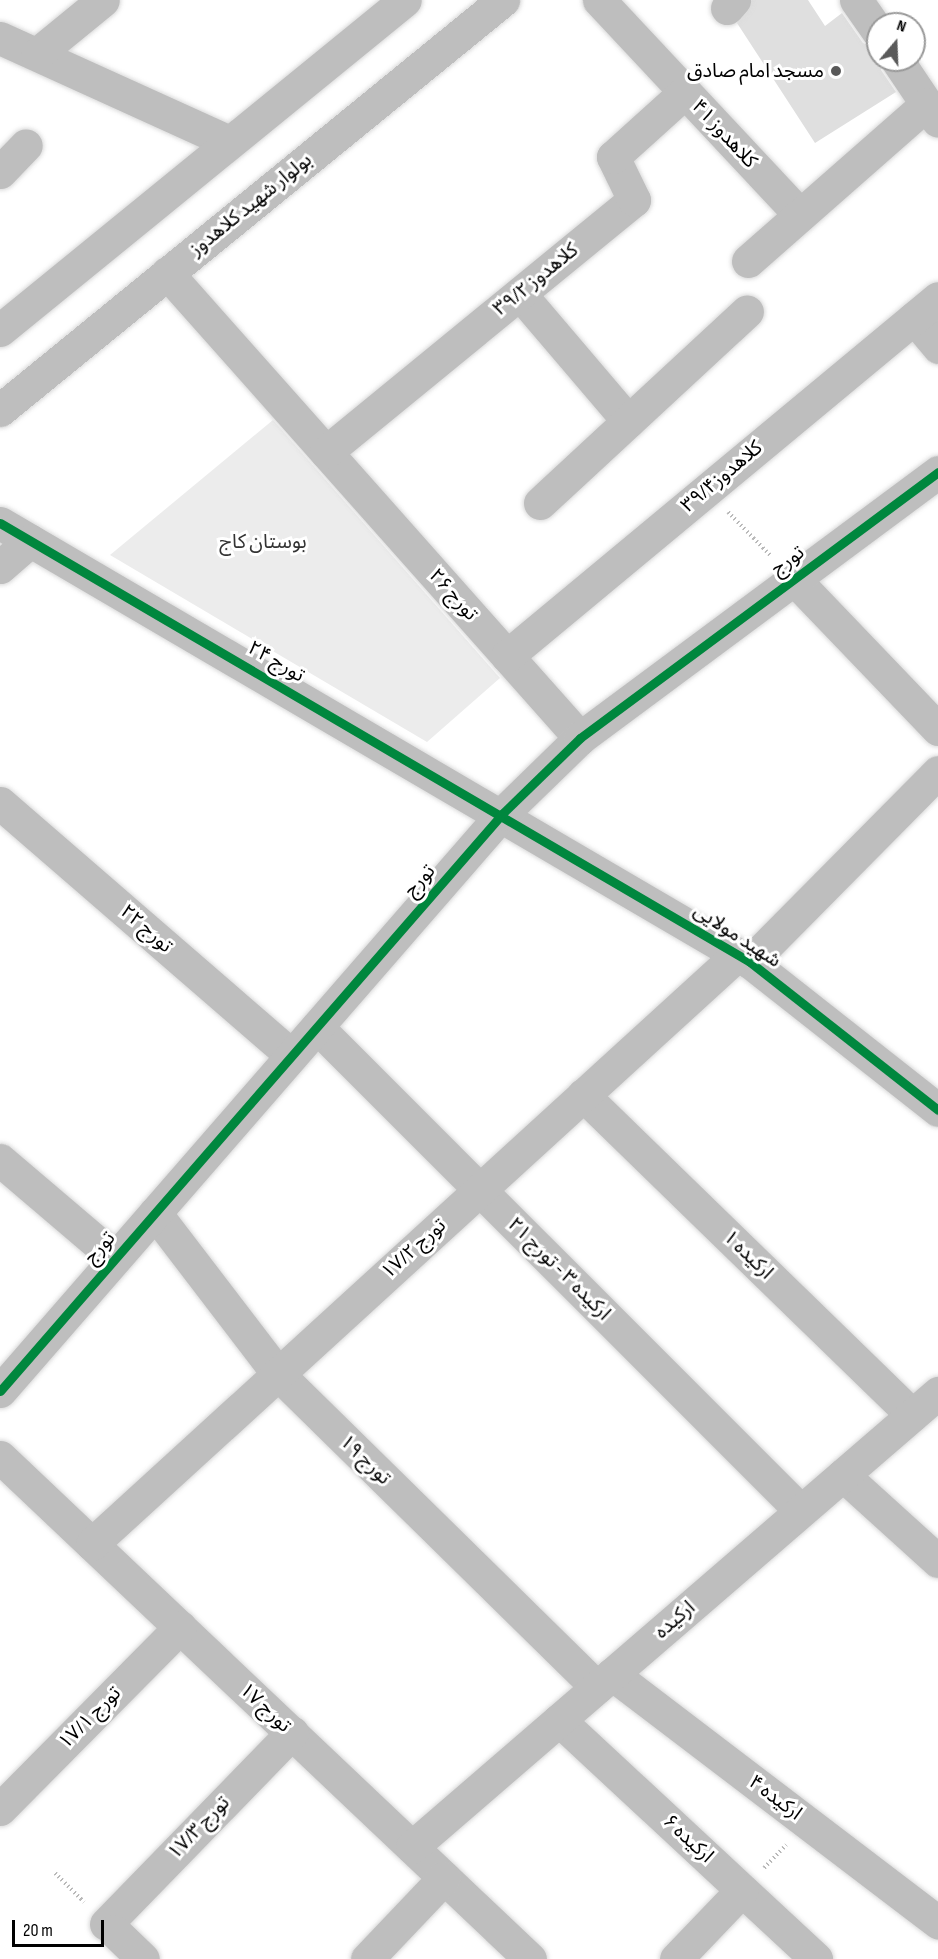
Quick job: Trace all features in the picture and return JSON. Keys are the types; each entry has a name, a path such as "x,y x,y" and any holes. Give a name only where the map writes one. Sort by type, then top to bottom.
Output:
{"street":[{"path":"37,54 103,0"},
{"path":"0,330 405,0"},
{"name":"بولوار شهید کلاهدوز","path":"0,410 503,0"},
{"name":"کلاهدوز ۴۱","path":"599,0 800,215"},
{"path":"856,0 866,15"},
{"path":"0,39 229,142"},
{"path":"748,261 800,215 932,112 905,72"},
{"name":"کلاهدوز ۳۹/۲","path":"326,452 634,200 613,157 685,92"},
{"path":"0,172 26,145"},
{"name":"تورج ۲۶","path":"167,273 580,738"},
{"path":"520,294 628,421"},
{"path":"926,308 938,347"},
{"name":"کلاهدوز۳۹/۴","path":"507,656 926,308"},
{"path":"540,503 747,310"},
{"name":"تورج","path":"0,1390 503,813 580,738 938,472"},
{"name":"تورج ۲۴","path":"0,523 503,813"},
{"path":"0,567 30,541"},
{"path":"794,579 938,729"},
{"name":"تورج ۱۷/۲","path":"92,1544 583,1095 743,959 938,772"},
{"name":"تورج ۲۲","path":"0,803 291,1055"},
{"name":"شهید مولایی","path":"503,813 743,959 938,1110"},
{"name":"ارکیده ۳ - تورج ۲۱","path":"317,1027 801,1511"},
{"name":"ارکیده ۱","path":"583,1095 912,1415"},
{"path":"0,1160 115,1258"},
{"name":"تورج ۱۹","path":"155,1213 278,1374 604,1681"},
{"name":"ارکیده","path":"412,1847 938,1393"},
{"name":"تورج ۱۷","path":"0,1457 530,1959"},
{"path":"843,1475 938,1561"},
{"name":"تورج ۱۷/۱","path":"0,1809 180,1627"},
{"name":"ارکیده ۴","path":"604,1681 808,1823 938,1922"},
{"name":"ارکیده ۶","path":"559,1720 816,1959"},
{"name":"تورج ۱۷/۳","path":"143,1959 110,1928 292,1733"},
{"path":"367,1959 444,1878"},
{"path":"676,1959 742,1890"}],"path":[{"path":"707,490 794,579"},
{"path":"742,1890 808,1823"}],"green space":[{"name":"بوستان کاج","path":"273,420 500,678 427,742 110,555"}],"building":[{"name":"مسجد امام صادق","path":"752,0 808,0 825,26 842,13 866,44 866,72 882,72 896,92 815,143 737,23"}],"cycle path":[{"path":"0,1391 503,813 580,738 938,472"},
{"path":"0,523 750,962 938,1110"}],"place":[{"name":"مسجد امام صادق","path":"836,71"}]}
